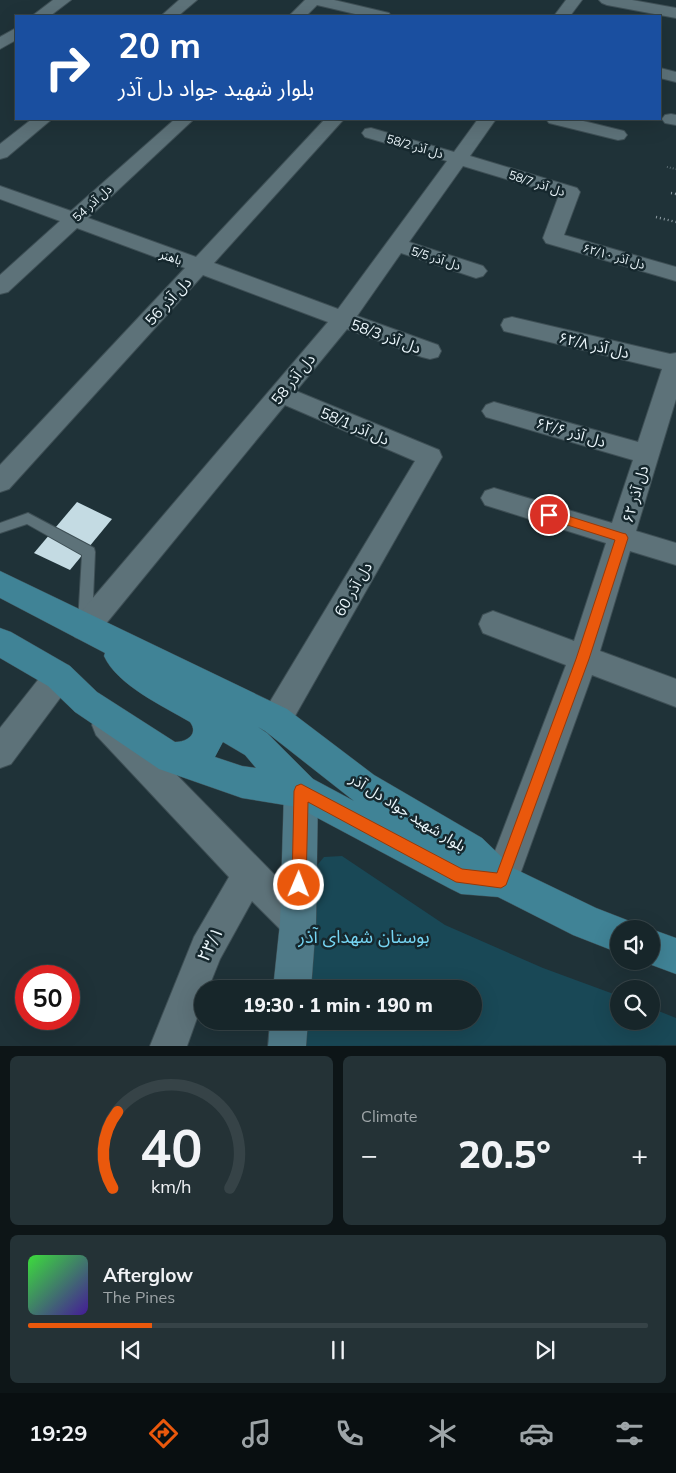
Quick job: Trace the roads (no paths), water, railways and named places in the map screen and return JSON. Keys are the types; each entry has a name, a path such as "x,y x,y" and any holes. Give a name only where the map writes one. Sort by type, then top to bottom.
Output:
{"main road":[{"name":"بلوار شهید جواد دل آذر","path":"0,584 85,628 276,720 362,786 470,850 501,880"},
{"path":"85,628 145,678 256,744 301,791 298,923 293,980"},
{"name":"بلوار شهید جواد دل آذر","path":"0,642 60,676 86,702 171,758 242,782 301,791 461,876 501,880"},
{"path":"171,758 186,758 194,754 200,750 209,737 209,722 200,710"},
{"path":"501,880 586,922 610,931"},
{"path":"660,950 676,956"},
{"path":"287,1046 288,1030"}],"street":[{"path":"41,15 63,0"},
{"path":"170,15 189,0"},
{"path":"298,15 314,0 388,14"},
{"path":"563,15 573,0"},
{"path":"606,0 676,13"},
{"path":"0,44 15,34"},
{"path":"661,73 676,77"},
{"path":"0,153 42,120"},
{"name":"دل آذر 54","path":"0,288 184,120"},
{"name":"دل آذر 56","path":"0,482 334,120"},
{"name":"دل آذر 58","path":"85,628 342,320 487,120"},
{"path":"559,120 618,135"},
{"name":"دل آذر 58/2","path":"371,133 460,159"},
{"name":"دل آذر 58/7","path":"460,159 570,192 553,238"},
{"name":"باهنر","path":"0,192 342,320"},
{"name":"دل آذر ۶۲/۱۰","path":"553,238 676,274"},
{"name":"دل آذر 5/5","path":"397,245 476,271"},
{"name":"دل آذر 58/3","path":"342,320 430,352"},
{"name":"دل آذر ۶۲/۸","path":"512,325 676,363"},
{"name":"دل آذر ۶۲","path":"501,880 583,659 647,454 666,426 676,363"},
{"name":"دل آذر 58/1","path":"281,394 430,457"},
{"name":"دل آذر ۶۲/۶","path":"494,411 647,454"},
{"name":"دل آذر 60","path":"276,720 430,457"},
{"path":"494,498 676,554"},
{"path":"493,624 676,693"},
{"path":"0,753 60,676"},
{"path":"86,702 298,923"},
{"name":"۲۳/۱","path":"168,1046 206,949 249,874"}],"lane":[{"path":"0,528 28,518 89,552 85,628"}],"park label":[{"name":"بوستان شهدای آذر","path":"364,936"}]}
